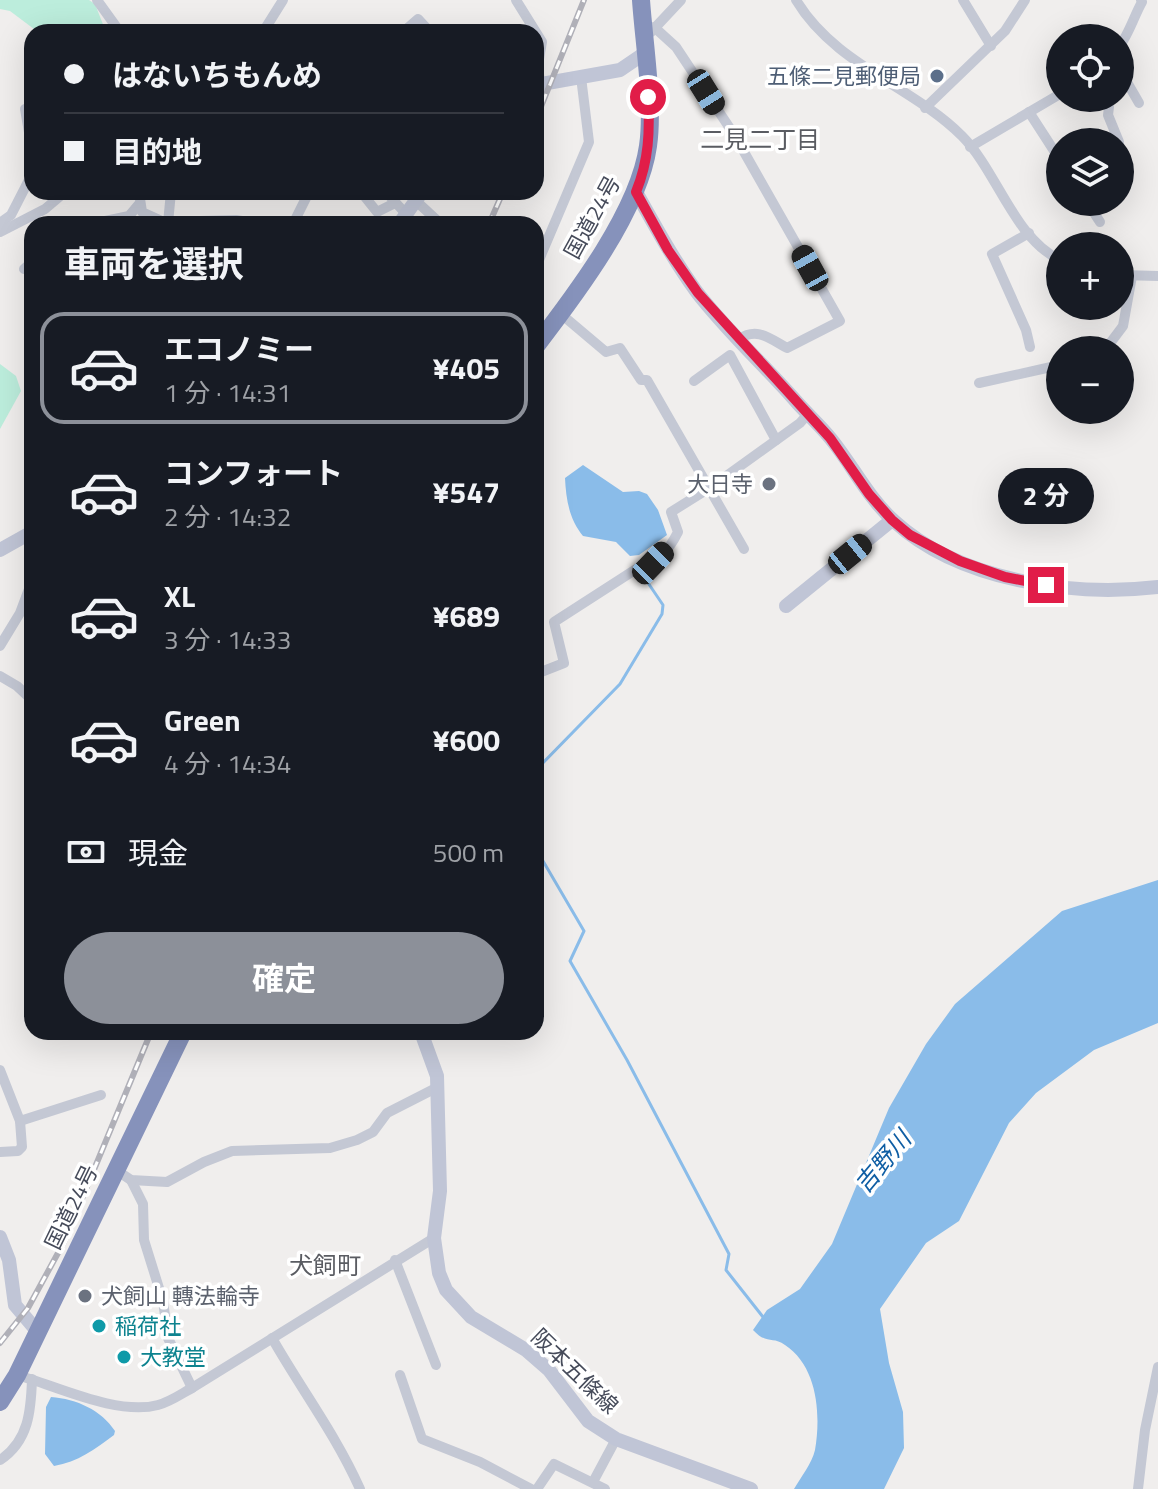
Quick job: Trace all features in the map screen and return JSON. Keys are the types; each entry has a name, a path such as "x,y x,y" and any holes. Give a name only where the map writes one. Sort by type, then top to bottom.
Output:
{"highway":[{"name":"国道24号","path":"544,336 592,269 636,192 645,166 649,142 648,40 641,0"},
{"name":"国道24号","path":"0,1402 25,1377 37,1331 123,1175 180,1040"}],"street":[{"path":"97,0 114,24"},
{"path":"270,24 283,0"},
{"path":"516,0 531,24"},
{"path":"544,83 620,70 681,0"},
{"path":"796,0 812,22 835,44 954,129 970,147 1029,233 1046,251"},
{"path":"963,0 991,46"},
{"path":"925,108 1005,31 1025,0"},
{"path":"1130,24 1141,0"},
{"path":"648,40 676,47 726,123 840,321 787,348 757,332 739,339"},
{"path":"544,248 589,142 581,77"},
{"path":"1134,94 1139,103"},
{"path":"970,147 1046,102"},
{"path":"1029,112 1046,138"},
{"path":"0,223 11,215 24,190"},
{"path":"636,192 668,250 698,293 830,438 869,494 910,535 960,561 1005,577 1046,585 1103,590 1158,587"},
{"path":"31,216 56,200"},
{"path":"140,200 142,212 151,216"},
{"path":"367,200 377,212 400,214 416,200"},
{"path":"421,200 434,216"},
{"path":"1096,216 1100,222"},
{"path":"0,232 24,220"},
{"path":"1029,233 992,254 1026,330 1030,347"},
{"path":"1134,276 1158,276"},
{"path":"561,314 606,352 620,348 641,380 647,380 744,549"},
{"path":"694,381 730,355 776,440"},
{"path":"979,383 1046,368"},
{"path":"544,671 564,663 554,622 640,567 653,563 678,532 671,512 711,487 807,415"},
{"path":"786,606 892,520"},
{"path":"0,550 24,536"},
{"path":"0,646 24,602"},
{"path":"0,676 24,693"},
{"name":"阪本五條線","path":"424,1040 438,1087 440,1191 434,1238 439,1273 446,1290 471,1317 526,1350 549,1370 588,1421 616,1439 751,1489"},
{"path":"0,1070 20,1121 22,1147 18,1151 0,1152"},
{"path":"123,1175 167,1182 232,1151 330,1148 373,1132 387,1113 438,1087"},
{"path":"20,1121 101,1095"},
{"path":"123,1175 143,1204 144,1240 163,1301 168,1338 192,1388"},
{"path":"0,1237 9,1260 15,1305 37,1331"},
{"path":"0,1460 10,1453 31,1416 25,1377 115,1406 142,1408 160,1405 434,1238"},
{"path":"395,1260 436,1365"},
{"path":"272,1338 297,1382 324,1419 360,1489"},
{"path":"1138,1489 1145,1430 1158,1367"},
{"path":"400,1375 422,1439 469,1457 534,1489 554,1464 605,1489"},
{"path":"593,1482 616,1439"}],"green space":[{"path":"0,0 89,0 95,4 103,24 27,24 10,11 0,9"},
{"path":"0,364 16,376 21,391 0,429"}],"water":[{"path":"583,465 623,492 647,494 658,510 667,535 639,555 630,556 616,542 583,536 569,508 565,478"},
{"name":"吉野川","path":"1158,880 1158,1023 1094,1050 1036,1093 1009,1123 959,1221 926,1243 880,1309 889,1363 903,1412 904,1448 884,1489 794,1489 815,1450 815,1393 811,1379 796,1354 780,1342 762,1337 753,1330 767,1310 800,1289 832,1244 889,1108 926,1044 955,1004 1062,911"},
{"path":"51,1397 79,1403 95,1412 115,1431 114,1435 79,1458 54,1466 45,1454 46,1407"}],"waterway":[{"path":"544,762 620,684 662,614 663,605 640,571"},
{"path":"544,863 584,931 570,961 627,1060 729,1254 726,1270 763,1317"}],"railway":[{"path":"544,99 584,0"},
{"path":"492,216 500,200"},
{"path":"0,1343 28,1308 64,1242 148,1040"}],"place":[{"name":"五條二見郵便局","path":"937,76"},
{"name":"大日寺","path":"769,484"},
{"name":"犬飼山 轉法輪寺","path":"85,1296"},
{"name":"稲荷社","path":"99,1326"},
{"name":"大教堂","path":"124,1357"}],"district":[{"name":"二見二丁目","path":"760,140"},
{"name":"犬飼町","path":"325,1266"}],"route":[{"path":"648,97 649,142 636,192 668,250 698,293 830,438 869,494 892,520 910,535 960,561 1005,577 1046,585"}]}
